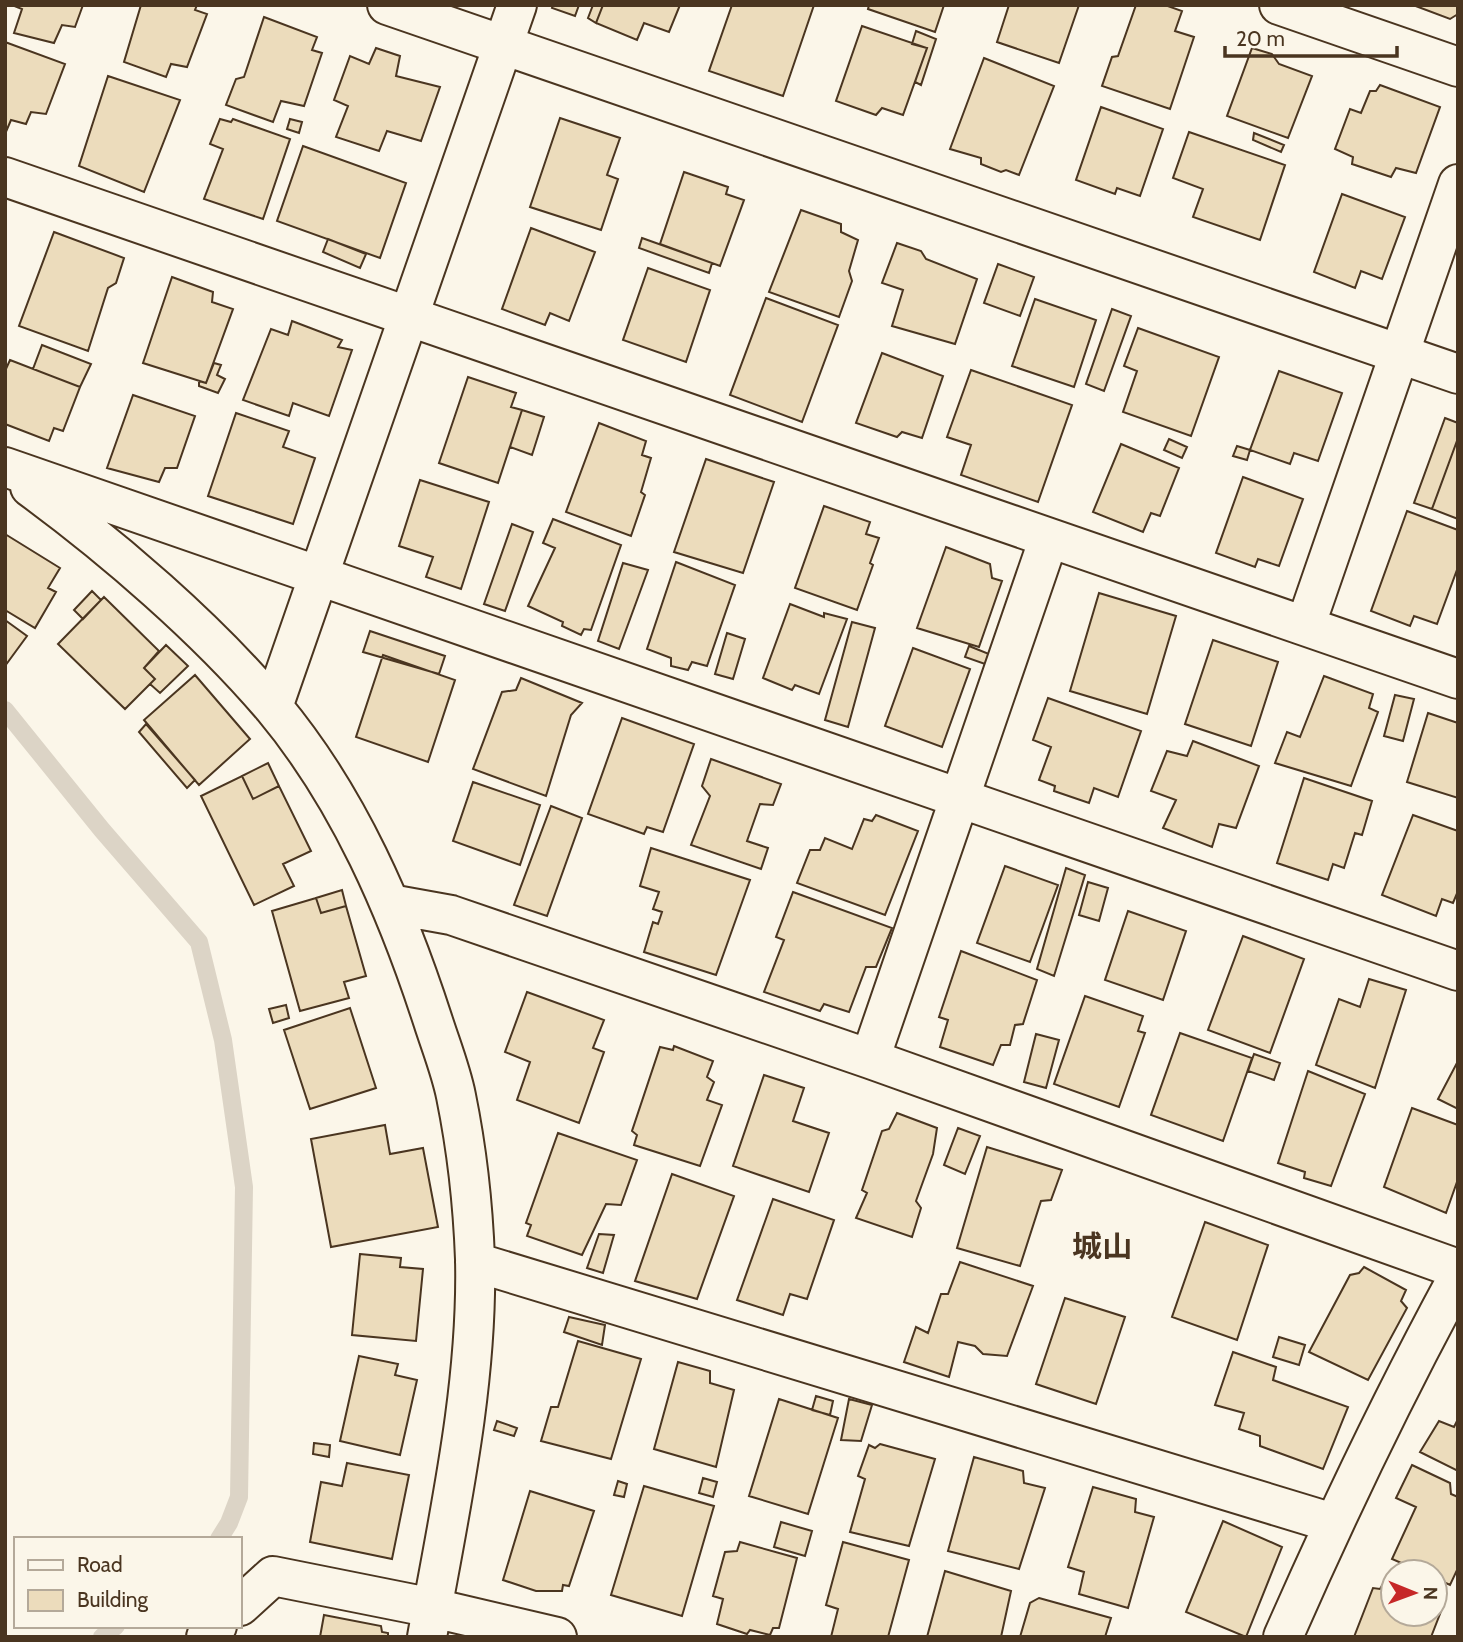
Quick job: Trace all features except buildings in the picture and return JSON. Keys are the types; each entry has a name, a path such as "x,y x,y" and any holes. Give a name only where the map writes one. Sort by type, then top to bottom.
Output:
{"street":[{"path":"387,5 1458,374"},
{"path":"273,707 517,5"},
{"path":"1279,5 1458,67"},
{"path":"5,177 1049,538 1306,624 1458,679"},
{"path":"1306,624 1458,184"},
{"path":"5,468 1458,971"},
{"path":"5,468 121,559 198,630 273,707 333,790 390,904 421,986 456,1093 470,1189 475,1262 471,1347 462,1425 430,1622"},
{"path":"870,1059 1049,538"},
{"path":"390,904 451,915 870,1059 1458,1269"},
{"path":"475,1262 1333,1523"},
{"path":"1283,1637 1333,1523 1397,1390 1458,1277"},
{"path":"242,1604 273,1576 430,1622 557,1637"}],"waterway":[{"path":"5,710 102,830 199,942 223,1040 244,1187 239,1497 220,1537"},
{"path":"102,1637 113,1628"}],"district":[{"name":"城山","path":"1102,1246"}]}
